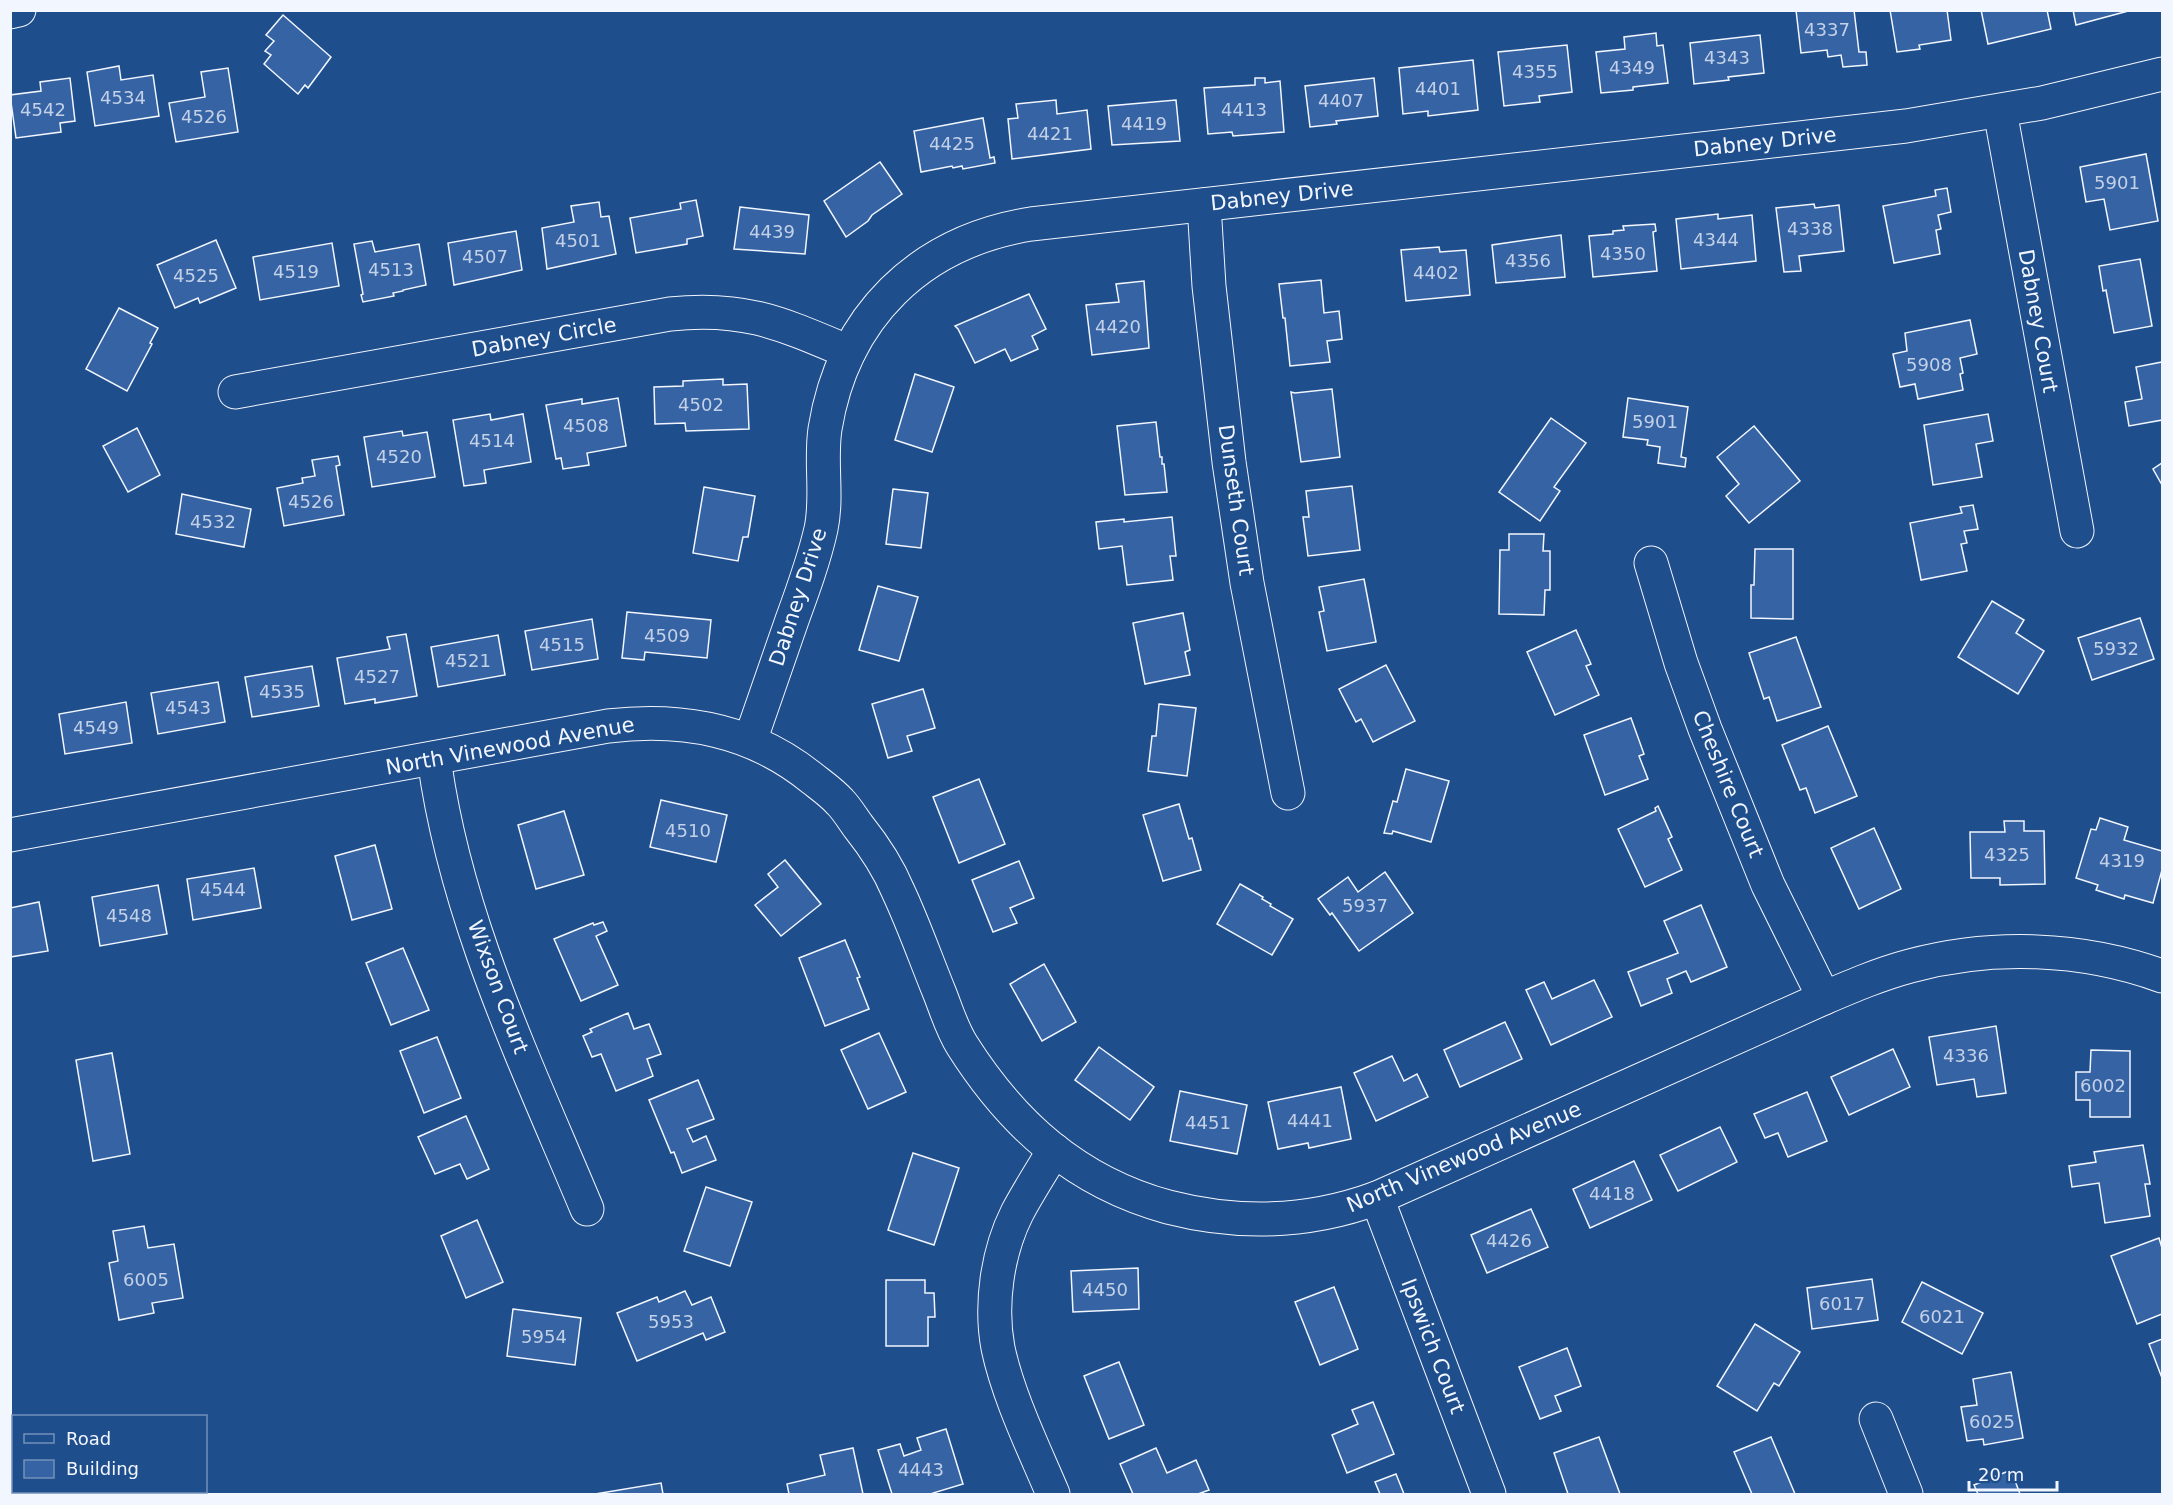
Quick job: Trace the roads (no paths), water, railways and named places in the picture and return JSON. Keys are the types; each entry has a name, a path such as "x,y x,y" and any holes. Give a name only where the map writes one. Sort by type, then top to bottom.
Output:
{"street":[{"path":"10,12 19,10"},
{"name":"Dabney Drive","path":"750,741 810,570 821,528 825,494 825,431 838,374 868,318 897,287 939,254 990,232 1031,224 1906,126 2000,111 2163,74"},
{"name":"Dabney Court","path":"2000,111 2077,531"},
{"name":"Dunseth Court","path":"1204,205 1206,246 1229,462 1247,583 1288,793"},
{"name":"Dabney Circle","path":"235,392 697,311 747,314 770,320 849,352"},
{"name":"Cheshire Court","path":"1651,563 1681,663 1705,729 1768,885 1824,998"},
{"name":"North Vinewood Avenue","path":"10,835 608,726 637,723 680,724 708,728 750,741 789,760 824,786 840,802 868,838 898,890 949,1019 962,1044 976,1068 1021,1122 1054,1150 1098,1180 1111,1186 1149,1202 1203,1215 1244,1219 1284,1219 1339,1210 1377,1198 1824,998 1909,966 1963,955 2032,951 2087,957 2128,965 2163,976"},
{"name":"Wixson Court","path":"434,758 449,844 487,964 587,1209"},
{"path":"1053,1494 1011,1390 999,1350 995,1308 1002,1254 1016,1214 1054,1150"},
{"name":"Ipswich Court","path":"1377,1198 1489,1494"},
{"path":"1876,1419 1906,1494"}]}
